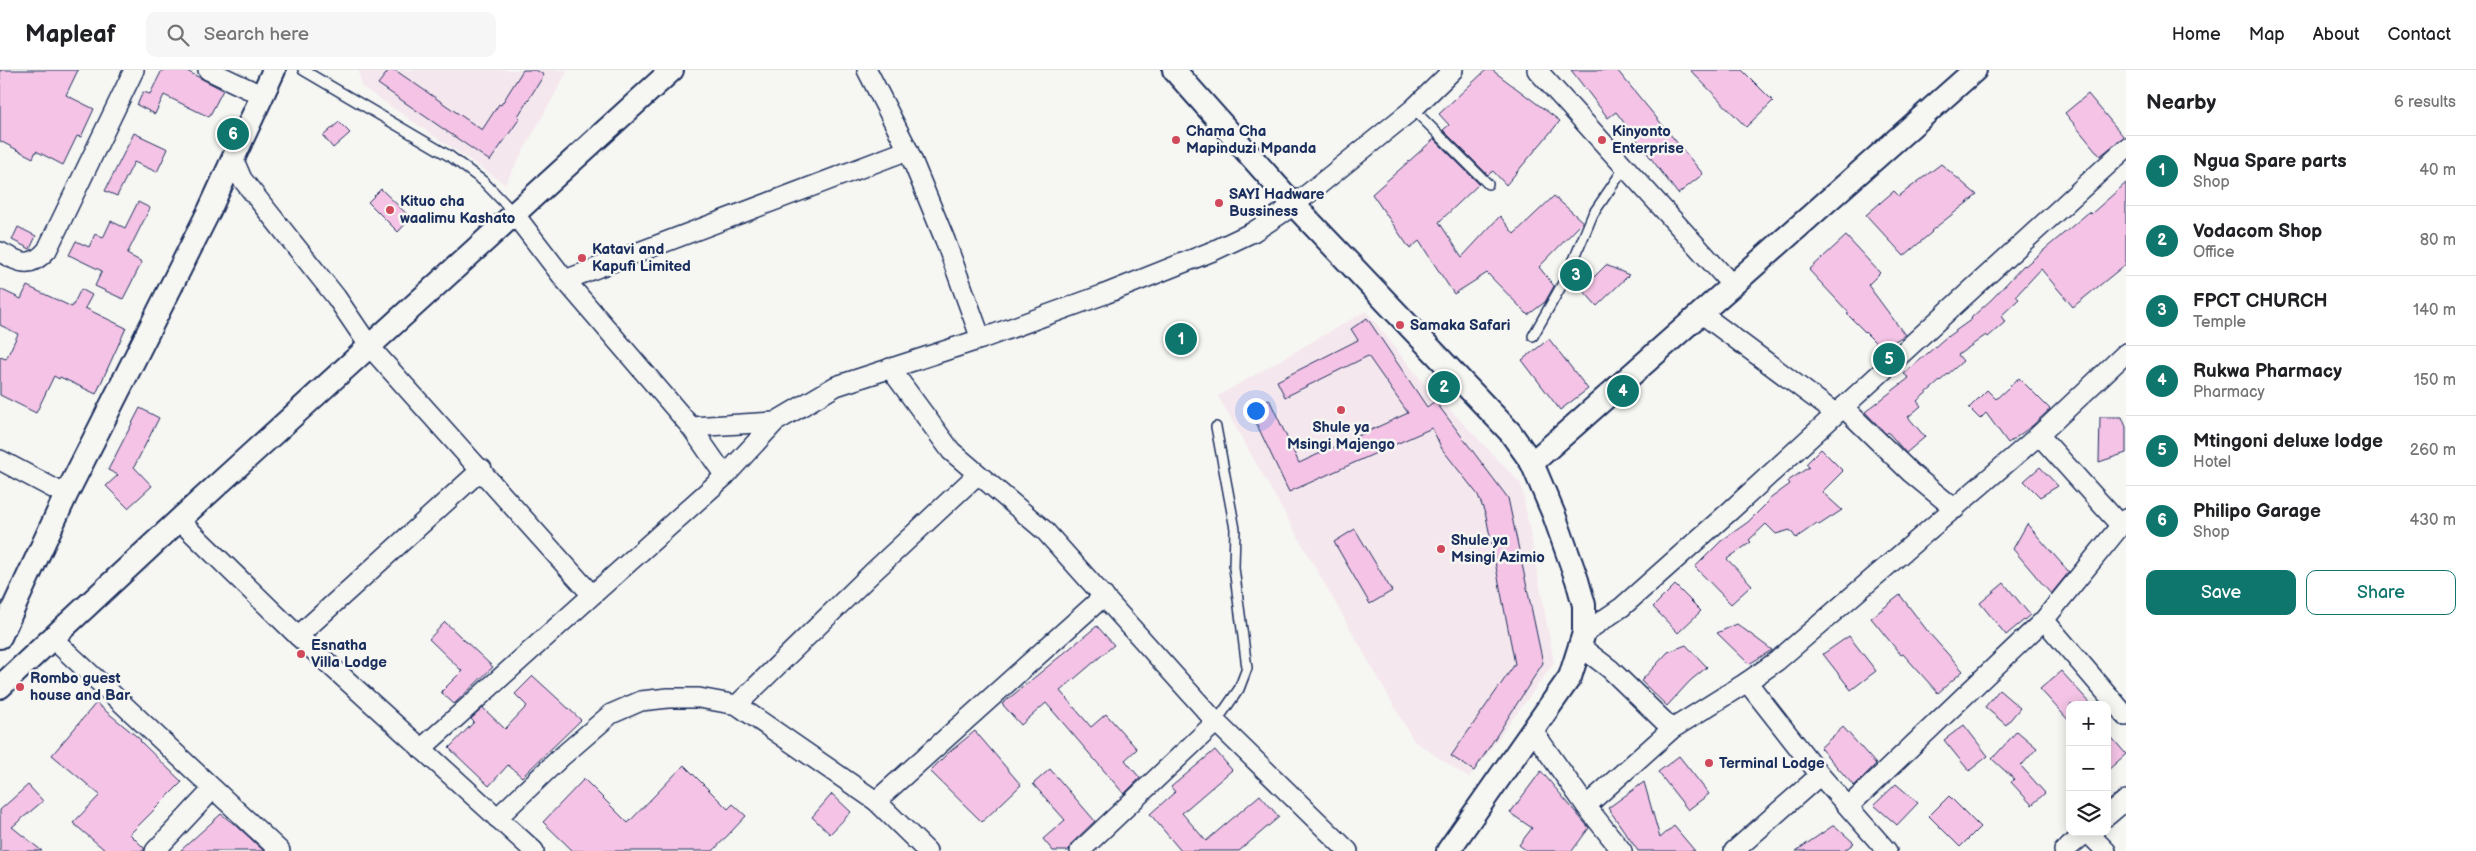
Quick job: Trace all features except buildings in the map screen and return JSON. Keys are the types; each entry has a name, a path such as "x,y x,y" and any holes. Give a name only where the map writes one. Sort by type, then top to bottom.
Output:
{"street":[{"path":"0,252 15,260 28,263 38,261 48,250 134,70"},
{"path":"208,70 263,96"},
{"path":"0,637 66,495 209,212 274,70"},
{"path":"0,687 179,520 672,70"},
{"path":"867,70 908,150 945,240 981,339"},
{"path":"1174,70 1294,205 1510,432 1532,463 1577,580 1584,604 1582,640 1570,678 1448,851"},
{"path":"421,749 724,476 775,422 836,386 981,339 1213,251 1253,232 1294,205 1412,108 1453,70"},
{"path":"1537,70 1733,286"},
{"path":"1532,463 1975,70"},
{"path":"1582,640 1622,607 2126,148"},
{"path":"565,280 908,150"},
{"path":"236,166 242,179 336,297 370,347 592,595"},
{"path":"515,215 565,280 690,427 724,476"},
{"path":"1702,314 1839,410 1955,509"},
{"path":"1586,806 1672,729 1748,682 1777,661 2039,435 2126,353"},
{"path":"890,368 951,452 1045,531 1216,722 1348,851"},
{"path":"690,427 775,422"},
{"path":"1848,806 2044,620 2123,523 2039,435"},
{"path":"0,460 66,495"},
{"path":"298,636 482,470"},
{"path":"737,705 872,573 977,475"},
{"path":"179,520 298,636 534,851"},
{"path":"876,802 1104,596"},
{"path":"2044,620 2126,716"},
{"path":"52,638 212,790 280,851"},
{"path":"1582,640 1672,729"},
{"path":"1748,682 1820,775 1887,851"},
{"path":"497,818 560,758 611,714 642,701 668,698 699,698 737,705 876,802 927,851"},
{"path":"1080,851 1216,722"},
{"path":"1533,731 1586,806 1622,851"},
{"path":"1734,851 1820,775"},
{"path":"155,851 212,790"},
{"path":"2111,813 2126,800"},
{"path":"2064,851 2082,836"},
{"path":"2091,836 2106,851"}],"lane":[{"path":"303,70 451,157 483,181 515,215"},
{"path":"1412,108 1488,184"},
{"path":"1533,336 1564,281 1593,214 1625,167"},
{"path":"1216,428 1235,529 1234,568 1247,668 1239,689 1216,722"}],"shaded area":[{"path":"359,70 568,70 505,184 361,86"},
{"path":"1366,311 1431,393 1439,398 1521,484 1554,663 1469,778 1414,741 1218,396"}],"place":[{"name":"Philipo Garage","path":"233,134"},
{"name":"Chama Cha Mapinduzi Mpanda","path":"1176,140"},
{"name":"Kinyonto Enterprise","path":"1602,140"},
{"name":"SAYI Hadware Bussiness","path":"1219,203"},
{"name":"Kituo cha waalimu Kashato","path":"390,210"},
{"name":"Katavi and Kapufi Limited","path":"582,258"},
{"name":"FPCT CHURCH","path":"1576,275"},
{"name":"Samaka Safari","path":"1400,325"},
{"name":"Ngua Spare parts","path":"1181,339"},
{"name":"Mtingoni deluxe lodge","path":"1889,359"},
{"name":"Vodacom Shop","path":"1444,387"},
{"name":"Rukwa Pharmacy","path":"1623,391"},
{"name":"Shule ya Msingi Majengo","path":"1341,410"},
{"name":"Shule ya Msingi Azimio","path":"1441,549"},
{"name":"Esnatha Villa Lodge","path":"301,654"},
{"name":"Rombo guest house and Bar","path":"20,687"},
{"name":"Terminal Lodge","path":"1709,763"}]}
